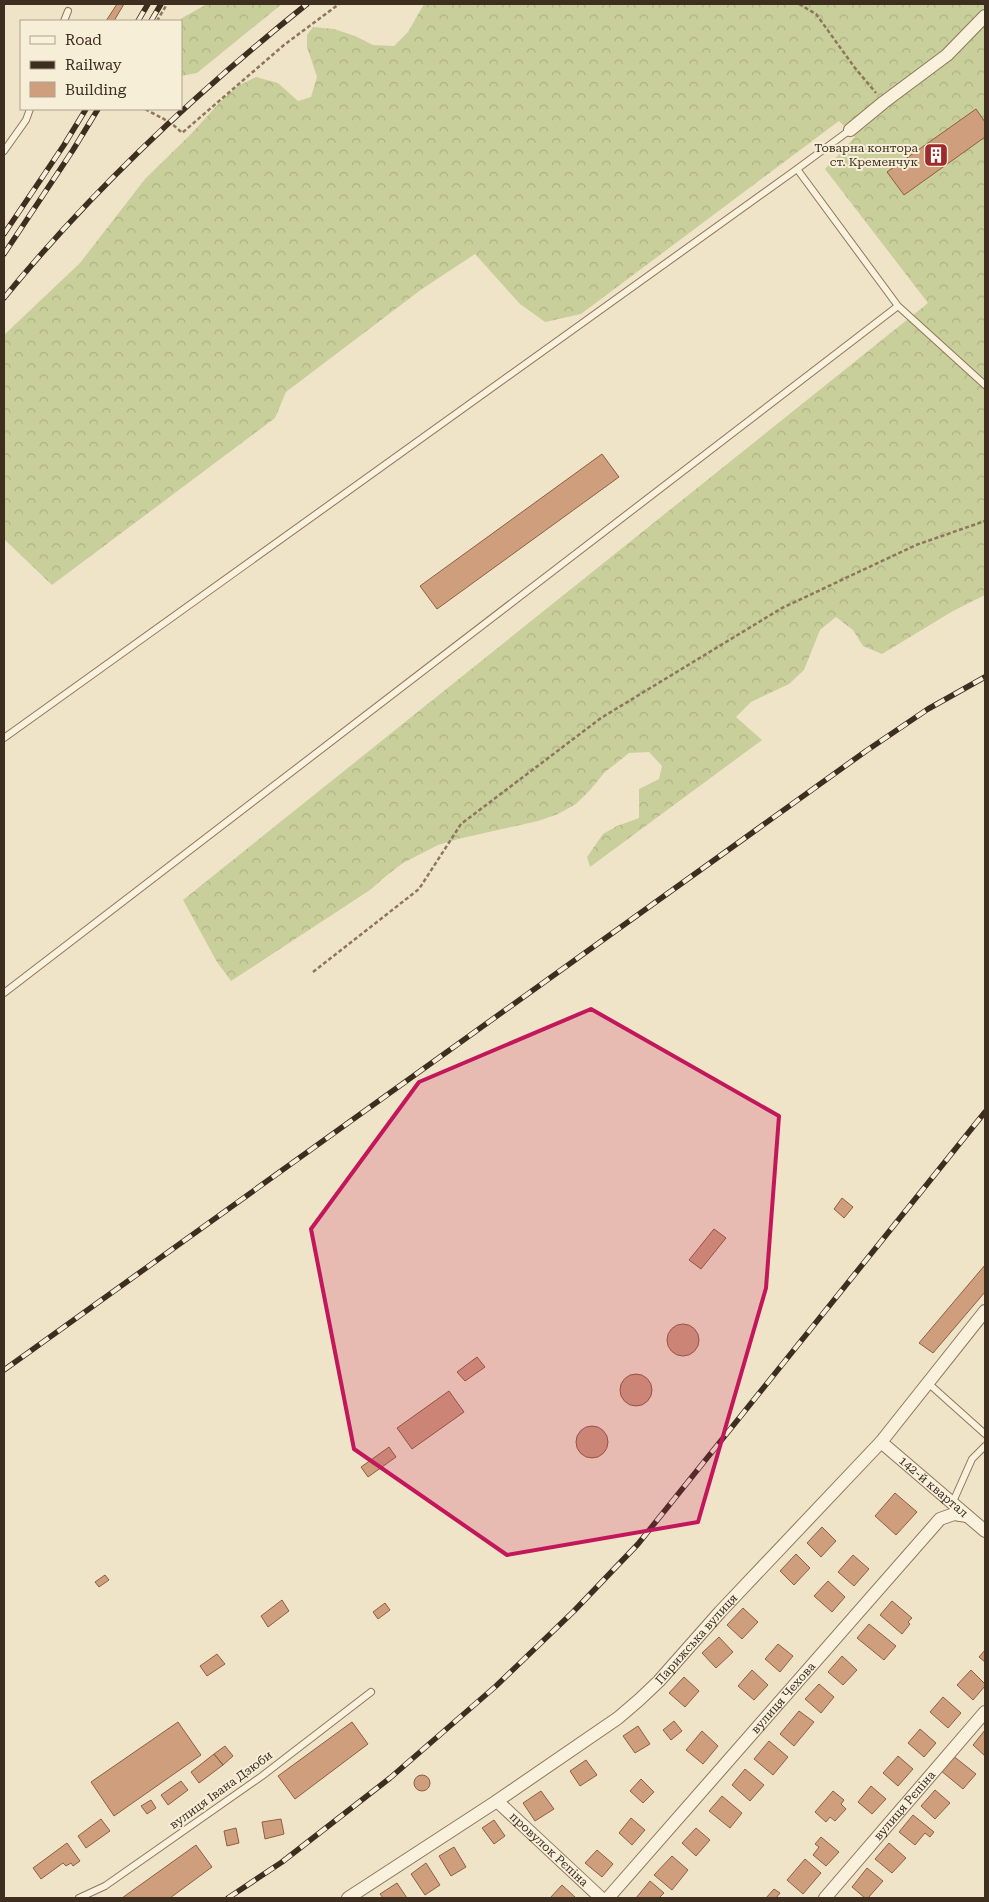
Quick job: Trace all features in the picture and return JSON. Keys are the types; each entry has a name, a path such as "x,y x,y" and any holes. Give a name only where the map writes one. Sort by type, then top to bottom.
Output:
{"street":[{"path":"850,130 947,55 985,16"},
{"name":"Парижська вулиця","path":"348,1898 497,1801 618,1718 660,1681 720,1612 881,1442 985,1311"},
{"name":"142-й квартал","path":"881,1442 985,1531"},
{"name":"вулиця Чехова","path":"608,1898 940,1519 954,1514 967,1516"},
{"name":"вулиця Рєпіна","path":"825,1898 985,1712"},
{"name":"провулок Рєпіна","path":"497,1801 601,1898"}],"lane":[{"path":"64,20 68,11"},
{"path":"4,150 26,120 30,110"},
{"path":"4,738 850,130"},
{"path":"797,169 898,306 985,385"},
{"path":"4,993 898,306"},
{"path":"928,1383 985,1434"},
{"path":"952,1504 972,1458 985,1446"},
{"name":"вулиця Івана Дзюби","path":"79,1898 105,1886 254,1782 371,1692"}],"path":[{"path":"158,20 167,4"},
{"path":"147,110 162,120 171,122 182,133 284,45 339,4"},
{"path":"799,4 816,14 855,68 884,102"},
{"path":"313,972 420,890 461,824 601,718 782,608 916,546 985,521"}],"highlighted area":[{"path":"591,1009 779,1116 766,1288 698,1522 507,1555 354,1449 311,1229 419,1082"}],"green space":[{"path":"207,4 282,4 197,73 182,76 182,20 180,20"},
{"path":"424,4 985,4 985,595 953,611 882,654 863,646 853,630 836,617 820,630 804,670 789,684 751,702 736,717 762,740 590,867 587,857 603,834 617,826 639,818 639,789 659,779 662,766 649,752 629,753 604,773 576,804 558,814 538,821 438,845 403,863 370,890 231,981 217,962 183,900 928,303 825,169 855,137 839,121 581,314 545,322 520,304 475,254 422,289 286,392 275,418 52,585 4,539 4,335 80,263 145,179 238,86 256,77 278,83 298,101 311,97 317,77 307,47 307,35 313,27 334,29 373,45 394,46 408,32"}],"building":[{"path":"117,4 124,4 115,20 107,20"},
{"name":"Товарна контора ст. Кременчук","path":"976,109 985,122 985,137 904,195 887,172"},
{"path":"602,454 619,477 437,609 420,586"},
{"path":"842,1198 853,1207 844,1218 834,1209"},
{"path":"714,1229 726,1238 701,1269 689,1260"},
{"path":"985,1265 985,1292 933,1353 919,1343"},
{"path":"683,1324 695,1328 699,1340 695,1352 683,1356 671,1352 667,1340 671,1328"},
{"path":"477,1357 485,1367 465,1381 457,1372"},
{"path":"636,1374 648,1378 652,1390 648,1402 636,1406 624,1402 620,1390 624,1378"},
{"path":"449,1391 464,1412 412,1449 397,1428"},
{"path":"592,1426 604,1430 608,1442 604,1454 592,1458 580,1454 576,1442 580,1430"},
{"path":"389,1447 396,1457 368,1477 361,1467"},
{"path":"895,1493 917,1512 896,1535 875,1516"},
{"path":"822,1527 836,1541 821,1557 807,1543"},
{"path":"796,1554 810,1568 794,1585 780,1571"},
{"path":"853,1555 869,1569 854,1586 838,1572"},
{"path":"105,1575 109,1580 99,1587 95,1582"},
{"path":"828,1581 845,1597 832,1612 814,1596"},
{"path":"282,1600 289,1611 268,1627 261,1616"},
{"path":"892,1601 912,1618 902,1634 880,1615"},
{"path":"385,1603 390,1610 378,1619 373,1612"},
{"path":"743,1608 758,1622 742,1639 727,1625"},
{"path":"869,1624 896,1646 884,1660 857,1638"},
{"path":"719,1637 733,1652 716,1668 702,1653"},
{"path":"778,1644 793,1656 780,1672 765,1659"},
{"path":"985,1650 985,1662 979,1657"},
{"path":"217,1654 225,1664 207,1676 200,1666"},
{"path":"842,1656 857,1670 843,1685 828,1672"},
{"path":"752,1670 768,1685 754,1700 738,1686"},
{"path":"971,1670 985,1684 973,1700 957,1685"},
{"path":"684,1677 699,1691 685,1707 669,1693"},
{"path":"819,1684 834,1697 821,1713 805,1699"},
{"path":"943,1697 961,1713 948,1728 930,1712"},
{"path":"799,1711 814,1722 794,1746 780,1734"},
{"path":"674,1721 682,1731 671,1740 663,1730"},
{"path":"178,1722 201,1755 114,1816 91,1782"},
{"path":"352,1722 368,1744 295,1799 278,1776"},
{"path":"638,1726 650,1744 635,1753 623,1736"},
{"path":"920,1729 936,1743 924,1757 908,1743"},
{"path":"985,1730 985,1756 973,1745"},
{"path":"702,1731 718,1746 703,1764 686,1750"},
{"path":"769,1741 788,1757 773,1775 754,1759"},
{"path":"225,1746 233,1756 223,1765 214,1754"},
{"path":"214,1754 223,1765 199,1783 191,1772"},
{"path":"952,1755 976,1774 963,1789 940,1770"},
{"path":"898,1756 913,1769 898,1786 883,1773"},
{"path":"586,1760 597,1775 580,1786 570,1771"},
{"path":"745,1769 764,1785 750,1801 732,1785"},
{"path":"419,1775 425,1775 430,1780 428,1789 419,1791 414,1786 414,1780"},
{"path":"641,1779 654,1792 643,1803 630,1791"},
{"path":"181,1781 188,1790 168,1805 161,1795"},
{"path":"871,1786 886,1799 872,1814 858,1802"},
{"path":"935,1790 950,1803 935,1819 921,1806"},
{"path":"541,1791 554,1809 535,1821 523,1803"},
{"path":"833,1791 844,1800 841,1804 846,1809 835,1821 830,1817 826,1822 815,1812"},
{"path":"722,1796 742,1813 730,1828 709,1811"},
{"path":"151,1800 156,1808 147,1814 141,1806"},
{"path":"913,1815 934,1832 930,1837 925,1833 915,1845 899,1832"},
{"path":"631,1818 645,1830 632,1845 619,1833"},
{"path":"101,1819 110,1831 86,1848 78,1836"},
{"path":"281,1819 284,1834 265,1839 262,1822"},
{"path":"494,1820 505,1836 494,1844 482,1828"},
{"path":"236,1828 239,1843 227,1846 224,1831"},
{"path":"696,1828 710,1840 696,1856 682,1843"},
{"path":"821,1837 839,1852 826,1866 813,1855 819,1847 815,1844"},
{"path":"67,1843 80,1861 73,1866 71,1863 66,1866 63,1863 41,1879 33,1868"},
{"path":"889,1843 906,1858 892,1873 875,1859"},
{"path":"196,1845 212,1867 170,1898 122,1898"},
{"path":"454,1847 466,1867 451,1876 439,1856"},
{"path":"597,1850 613,1864 602,1877 585,1863"},
{"path":"672,1856 688,1870 672,1890 654,1875"},
{"path":"805,1859 821,1873 803,1894 787,1880"},
{"path":"426,1863 440,1885 425,1895 411,1874"},
{"path":"867,1868 883,1881 868,1898 865,1898 852,1887"},
{"path":"650,1881 664,1893 659,1898 636,1898"},
{"path":"397,1883 407,1898 383,1898 380,1894"},
{"path":"562,1885 576,1898 550,1898"},
{"path":"774,1889 780,1893 776,1898 766,1898"}],"railway":[{"path":"139,20 148,4"},
{"path":"152,20 161,4"},
{"path":"4,298 73,218 148,143 266,37 307,4"},
{"path":"4,234 85,110"},
{"path":"4,254 97,110"},
{"path":"4,1370 866,751 928,709 985,677"},
{"path":"228,1898 282,1862 390,1778 496,1686 574,1611 638,1544 985,1112"}],"place":[{"name":"Товарна контора ст. Кременчук","path":"936,155"}]}
